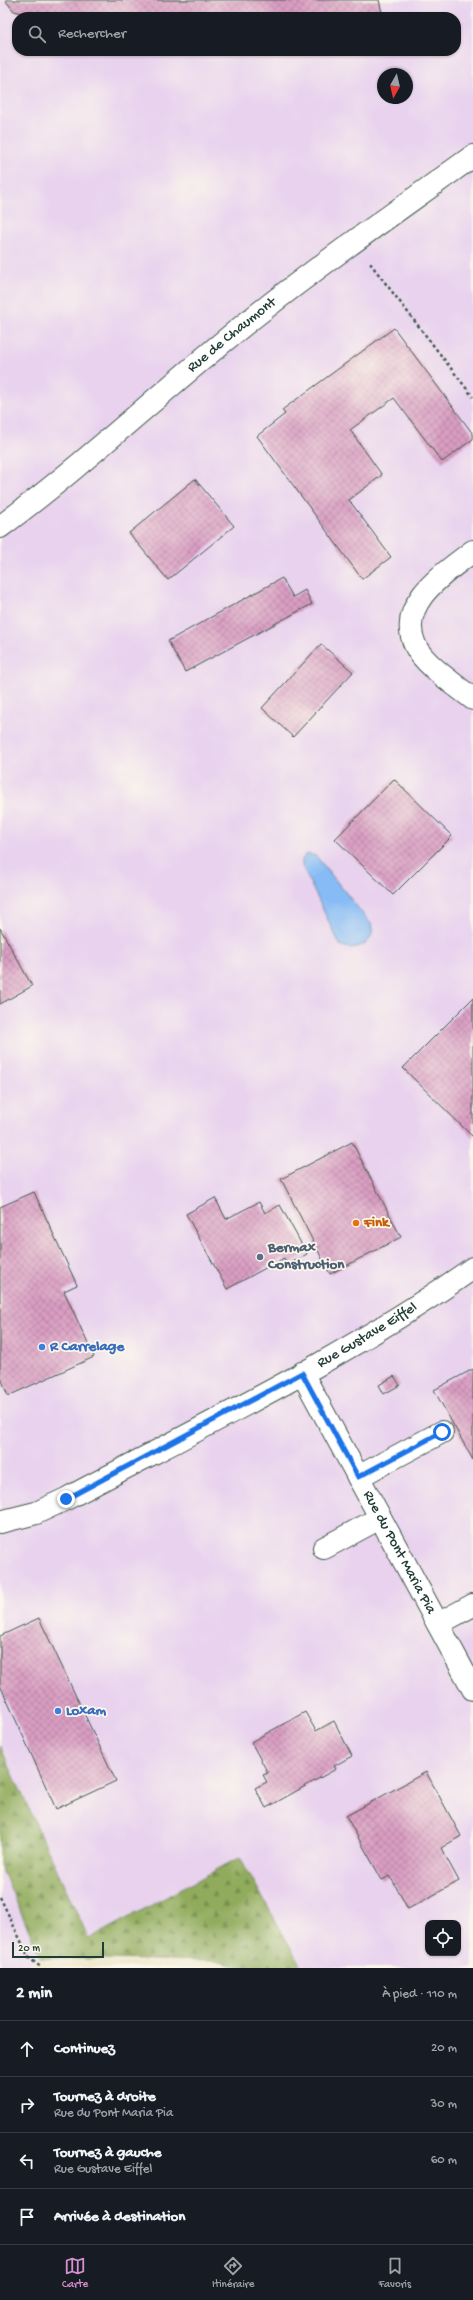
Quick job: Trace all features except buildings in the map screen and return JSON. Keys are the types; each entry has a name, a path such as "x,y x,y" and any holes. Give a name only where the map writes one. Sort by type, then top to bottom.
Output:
{"street":[{"name":"Rue de Chaumont","path":"0,526 72,471 224,341 354,242 473,156"},
{"path":"473,551 432,583 417,603 410,625 415,645 429,662 473,699"},
{"name":"Rue Gustave Eiffel","path":"0,1522 36,1513 66,1499 302,1373 363,1340 473,1268"},
{"name":"Rue du Pont Maria Pia","path":"302,1373 473,1689"},
{"path":"358,1477 442,1432"},
{"path":"324,1548 380,1518"},
{"path":"438,1624 473,1605"}],"path":[{"path":"354,242 473,397"},
{"path":"0,1897 29,1958 42,1968"}],"shaded area":[{"path":"0,0 473,0 473,1968 302,1968 240,1857 89,1939 0,1746"},
{"path":"0,1865 41,1958 24,1968 0,1968"}],"green space":[{"path":"0,1746 89,1939 240,1857 302,1968 244,1968 215,1961 41,1958 0,1865"}],"water":[{"path":"309,854 316,856 371,924 371,936 363,945 352,948 340,945 302,866 302,860 305,855"}],"place":[{"name":"Fink","path":"356,1223"},
{"name":"Bermax Construction","path":"260,1257"},
{"name":"R Carrelage","path":"42,1347"},
{"name":"Loxam","path":"58,1711"}],"route":[{"path":"66,1499 302,1373 358,1477 442,1432"}]}
